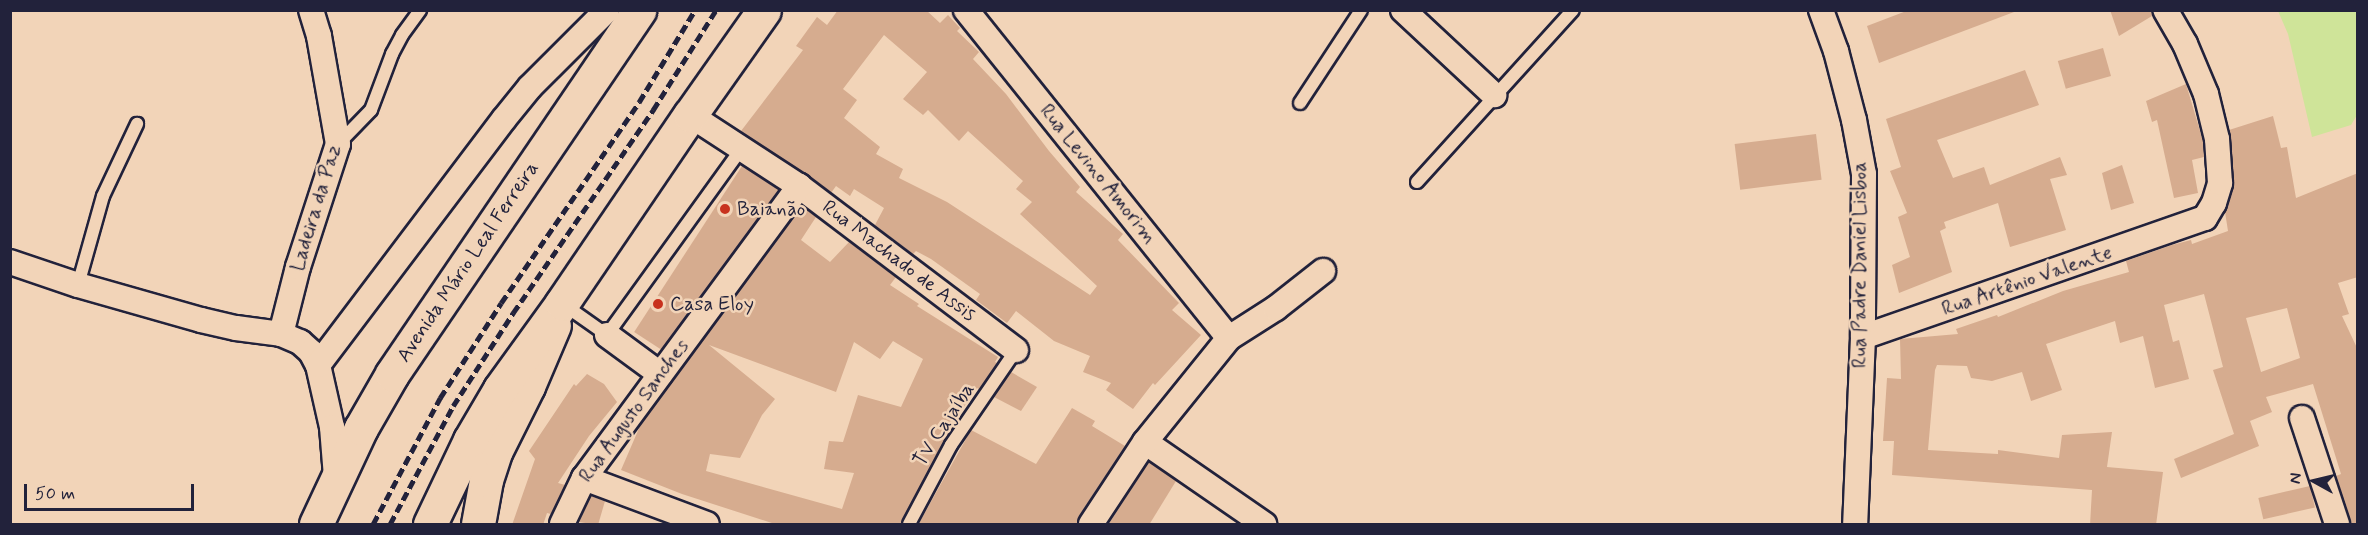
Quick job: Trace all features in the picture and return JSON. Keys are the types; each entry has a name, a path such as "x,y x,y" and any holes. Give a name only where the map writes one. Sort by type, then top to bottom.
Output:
{"main road":[{"name":"Avenida Mário Leal Ferreira","path":"316,525 336,477 392,374 639,10"},
{"path":"430,525 470,440 500,389 764,10"},
{"path":"478,525 486,480 496,450 528,386 562,303"}],"street":[{"name":"Ladeira da Paz","path":"281,334 298,267 338,144 319,36 311,10"},
{"path":"318,365 504,118 530,87 607,10"},
{"name":"Rua Levino Amorim","path":"966,10 1229,338"},
{"path":"1403,10 1494,95"},
{"name":"Rua Padre Daniel Lisboa","path":"1821,10 1836,51 1854,120 1864,174 1863,337 1855,525"},
{"name":"Rua Artênio Valente","path":"1863,337 2192,225 2205,218 2214,203 2220,183 2219,150 2206,94 2185,44 2165,10"},
{"name":"Rua Machado de Assis","path":"690,115 798,186 1016,351"},
{"name":"Rua Augusto Sanches","path":"562,525 584,478 798,186"},
{"path":"10,262 78,285 224,326 281,334 300,342 311,352 318,365 332,427 336,477"},
{"path":"1092,525 1145,442 1229,338 1276,308 1323,271"},
{"path":"607,335 660,374"},
{"path":"2302,418 2337,525"},
{"path":"1145,442 1264,525"},
{"path":"584,478 707,525"}],"lane":[{"path":"338,144 371,110 392,54 420,10"},
{"path":"1300,103 1361,10"},
{"path":"1417,182 1573,10"},
{"path":"78,285 104,196 137,124"},
{"path":"562,303 607,335 742,148"},
{"name":"TV Cajaíba","path":"909,525 951,445 1016,351"}],"green space":[{"path":"2278,11 2357,11 2357,115 2351,125 2312,137 2288,34"}],"building":[{"path":"838,10 926,10 940,23 948,15 960,28 957,31 979,52 973,59 1006,94 1049,151 1080,187 1076,192 1123,234 1118,240 1179,303 1172,310 1201,335 1155,385 1153,383 1133,409 1106,390 1111,383 1083,372 1090,356 1054,341 1016,311 1007,323 976,300 980,294 931,259 916,251 913,254 875,225 884,208 854,189 850,196 836,186 831,193 741,131 803,50 796,46 817,17 827,25","holes":["884,35 927,72 903,99 923,115 928,110 959,141 968,131 1023,181 1016,189 1032,202 1020,214 1097,286 1090,295 947,202 899,178 903,169 876,154 880,147 844,118 857,100 843,89"]},
{"path":"1909,10 2013,10 2014,12 1879,63 1867,26"},
{"path":"2110,10 2151,10 2152,16 2119,36"},
{"path":"2103,48 2111,76 2066,89 2058,61"},
{"path":"2025,70 2039,105 1937,140 1953,178 1984,167 1990,185 2060,157 2067,175 2050,179 2066,230 2010,247 1998,203 1944,222 1946,228 1940,231 1952,272 1899,293 1892,265 1910,257 1898,217 1907,213 1890,171 1901,167 1886,119"},
{"path":"2186,84 2203,141 2204,157 2192,160 2198,193 2174,198 2157,120 2152,122 2146,101"},
{"path":"2273,116 2281,148 2287,147 2296,198 2358,173 2358,277 2338,283 2349,314 2342,316 2358,350 2358,525 2351,525 2336,476 2341,474 2313,384 2266,397 2272,412 2250,421 2259,446 2181,478 2174,459 2234,434 2213,370 2223,367 2204,294 2164,305 2173,342 2179,340 2189,379 2155,388 2143,336 2120,343 2115,321 2046,344 2062,390 2031,401 2022,372 1992,381 1971,378 1967,366 1937,365 1935,370 1928,450 1998,454 1998,450 2059,458 2062,435 2112,432 2107,467 2163,472 2156,525 2090,525 2092,490 1892,475 1894,441 1883,441 1887,378 1901,379 1900,339 1958,334 1956,329 1997,315 1998,317 2063,291 2129,272 2126,261 2172,245 2191,240 2192,244 2228,231 2225,212 2234,182 2229,130","holes":["2287,308 2300,358 2261,372 2246,318"]},
{"path":"1816,134 1822,180 1740,190 1735,144"},
{"path":"2122,165 2134,203 2111,210 2102,173"},
{"path":"742,166 779,190 671,356 634,332"},
{"path":"802,206 816,217 801,240 830,262 849,242 896,277 890,285 919,304 917,306 998,357 995,362 997,363 954,421 956,423 944,441 901,525 778,525 682,494 621,470 640,426","holes":["893,341 923,359 901,407 858,395 843,442 829,441 824,469 854,473 842,509 706,471 710,454 740,458 762,415 775,399 709,345 836,392 854,342 880,359"]},
{"path":"1011,372 1037,387 1021,411 994,397"},
{"path":"587,374 604,384 617,402 589,436 558,483 565,485 551,514 547,513 543,525 512,525 535,459 529,451 574,384 576,386"},
{"path":"1072,408 1095,421 1092,426 1125,446 1079,516 1077,525 918,525 971,430 1036,464"},
{"path":"1149,462 1176,481 1149,525 1108,525"},
{"path":"2310,486 2315,507 2263,519 2258,498"},
{"path":"591,496 605,501 598,525 579,522"}],"railway":[{"path":"373,524 440,398 501,303 639,102 695,10"},
{"path":"390,524 453,406 513,313 653,110 716,10"}],"place":[{"name":"Baianão","path":"725,209"},
{"name":"Casa Eloy","path":"658,304"}]}
